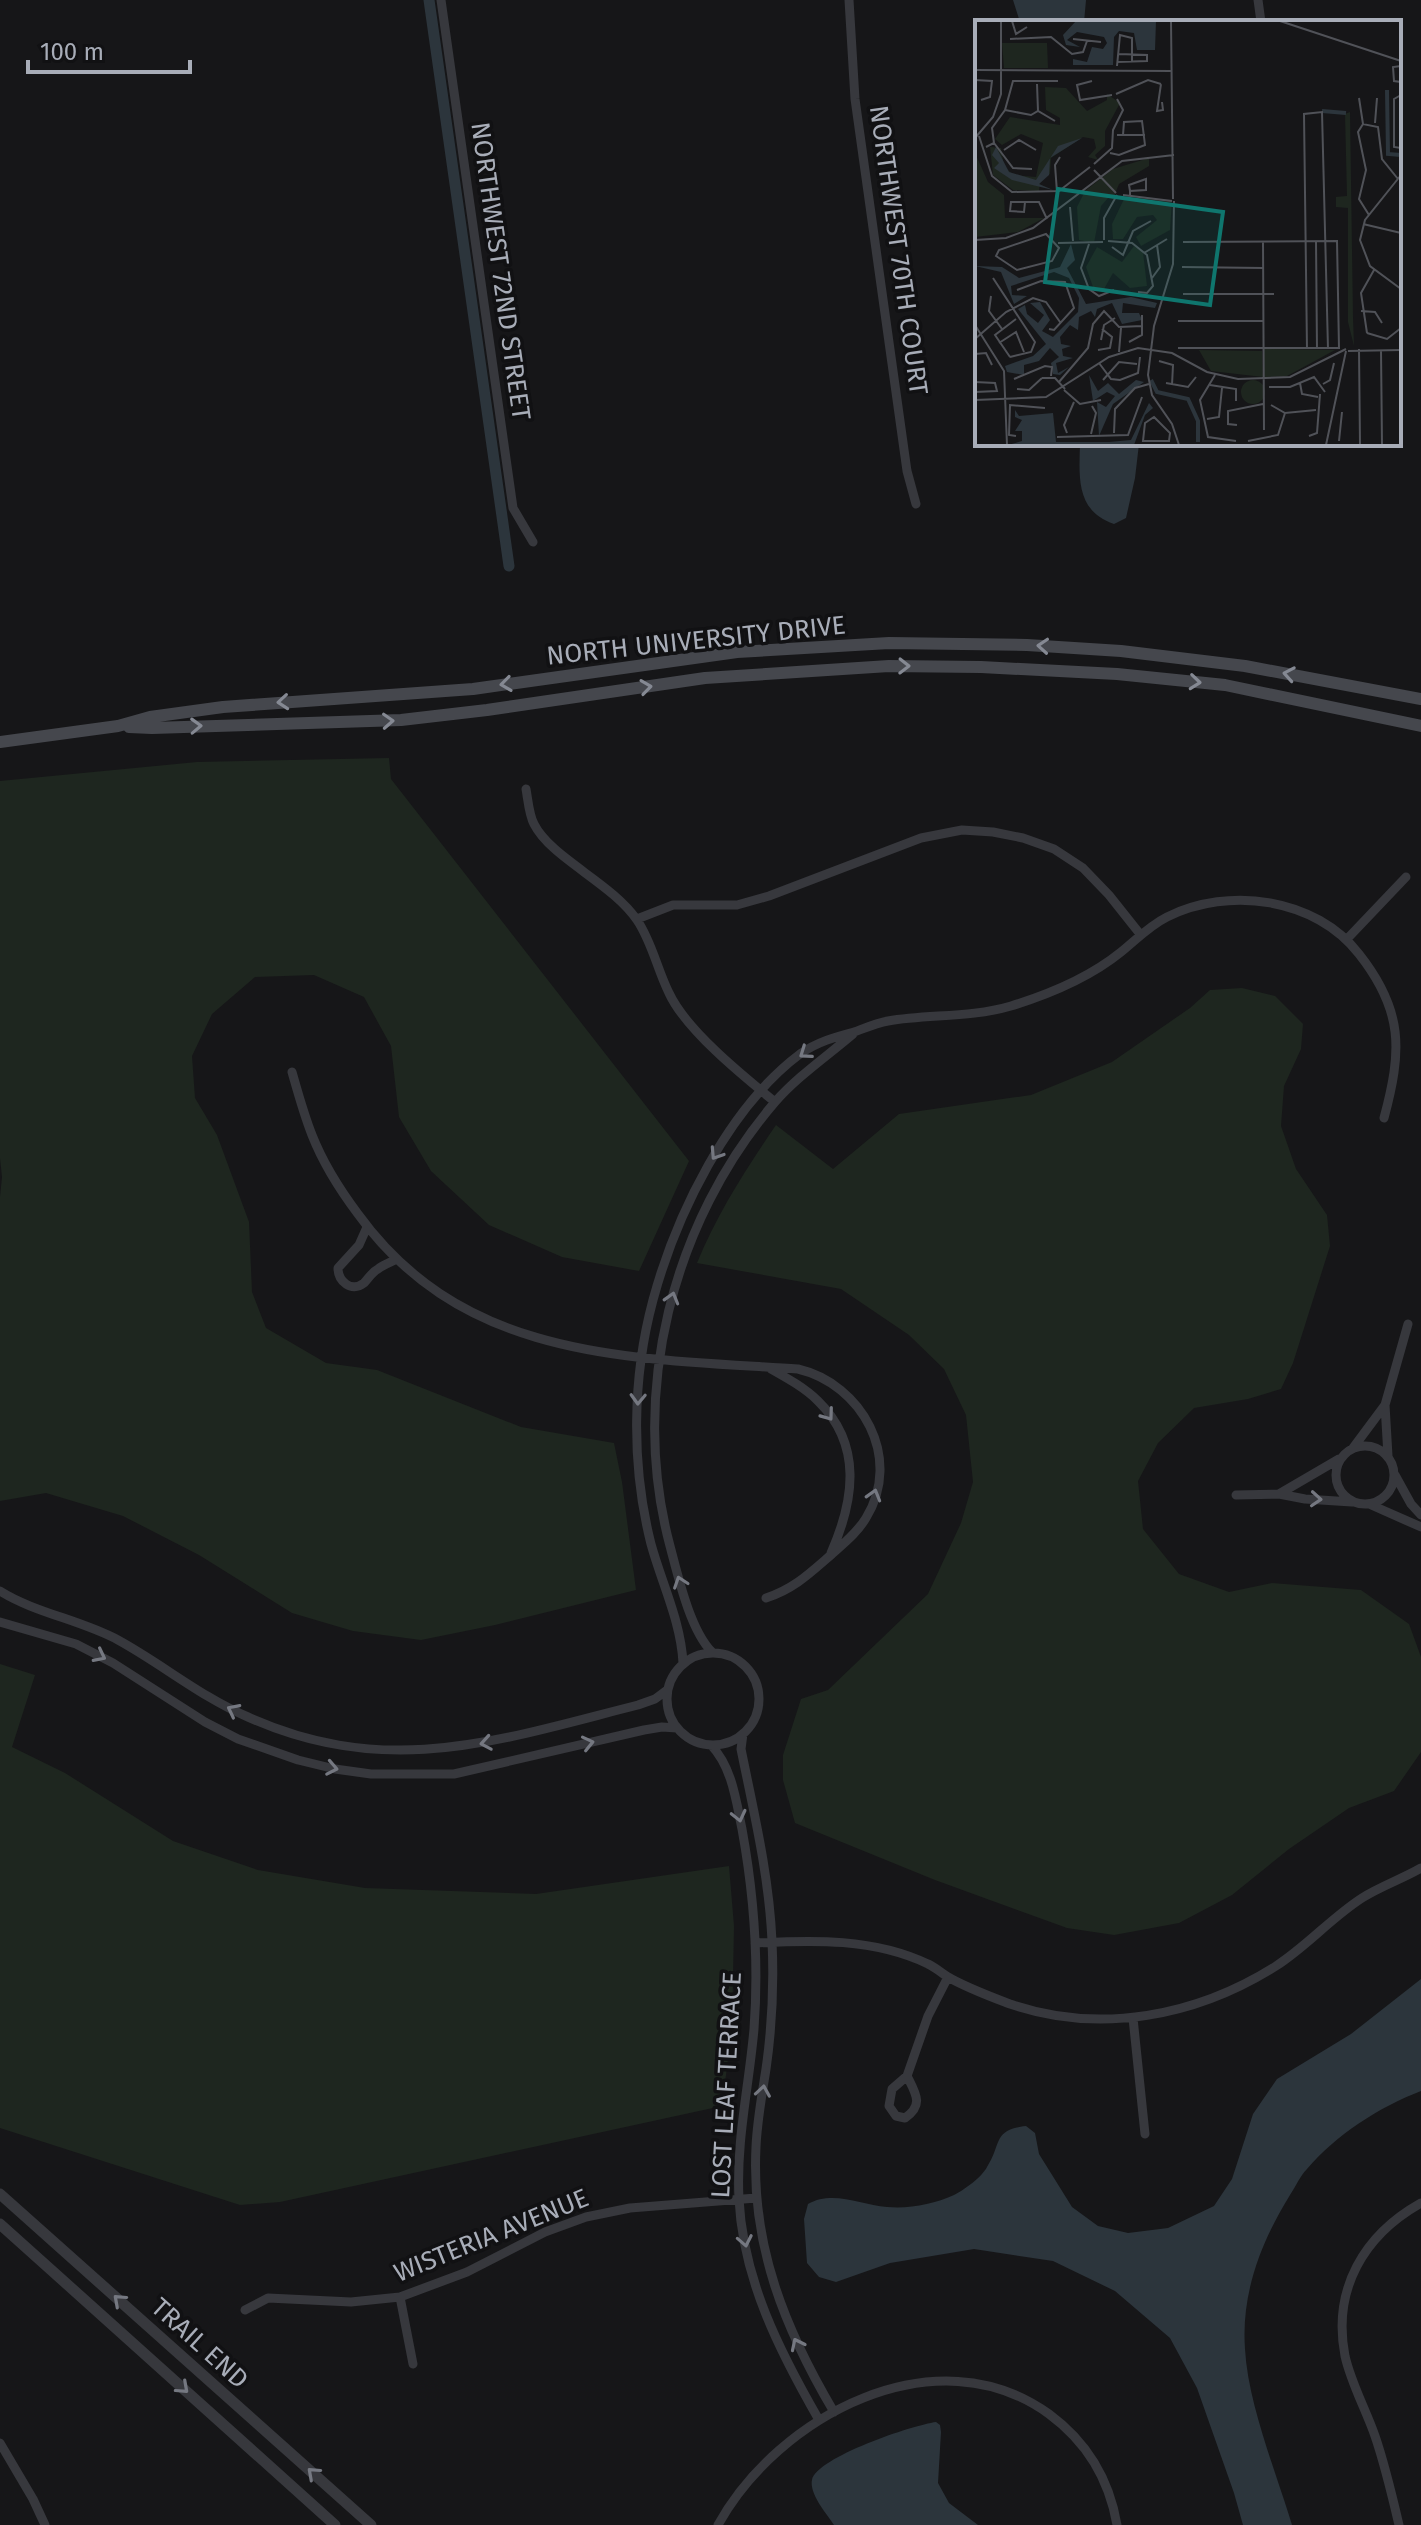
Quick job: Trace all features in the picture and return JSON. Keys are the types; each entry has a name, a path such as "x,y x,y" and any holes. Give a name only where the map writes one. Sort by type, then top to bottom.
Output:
{"main road":[{"name":"NORTH UNIVERSITY DRIVE","path":"3,744 223,707 473,689 737,652 809,646 920,643 1121,651 1230,664 1421,699"},
{"path":"1117,674 1121,651"},
{"name":"NORTH UNIVERSITY DRIVE","path":"118,726 152,728 401,720 705,678 843,668 981,667 1117,674 1225,685 1421,726"}],"street":[{"name":"NORTHWEST 72ND STREET","path":"441,0 513,508 533,542"},
{"name":"NORTHWEST 70TH COURT","path":"849,0 855,99 907,471 916,504"},
{"path":"1258,0 1261,20"},
{"path":"526,789 534,824 547,840 604,885 637,919 669,994 686,1020 775,1102"},
{"path":"637,919 673,905 737,905 769,896 921,838 962,830 1023,838 1054,849 1083,868 1140,934"},
{"path":"1347,939 1406,877"},
{"path":"683,1663 680,1634 647,1527 639,1476 637,1393 652,1302 668,1250 694,1190 717,1151 761,1091 800,1054 826,1039 887,1021 968,1016 1050,993 1089,974 1140,934 1166,917 1188,908 1234,900 1283,905 1307,914 1347,939 1376,977 1388,1000 1394,1023 1396,1071 1384,1118"},
{"path":"712,1652 697,1629 676,1571 664,1524 654,1433 659,1358 669,1306 708,1201 731,1161 775,1102 807,1070 858,1030"},
{"path":"292,1072 312,1136 327,1166 367,1227 395,1260 469,1311 506,1329 578,1349 814,1373 845,1392 869,1421 876,1439 879,1478 875,1498 858,1528 799,1584 766,1598"},
{"path":"367,1227 359,1245 338,1268 342,1281 348,1286 364,1283 381,1266 395,1260"},
{"path":"1408,1324 1385,1405 1388,1456 1394,1474 1421,1515"},
{"path":"768,1367 818,1401 834,1421 845,1446 850,1470 850,1499 841,1531 829,1556"},
{"path":"1279,1494 1353,1448 1385,1405"},
{"path":"1353,1448 1372,1446 1388,1456"},
{"path":"1340,1458 1336,1466 1336,1483 1353,1502"},
{"path":"1369,1504 1390,1491 1394,1474"},
{"path":"1236,1495 1279,1494 1369,1504 1421,1527"},
{"path":"0,1591 84,1625 155,1660 183,1681 245,1716 303,1738 372,1749 414,1752 492,1742 638,1705 655,1699 667,1690"},
{"path":"0,1622 76,1644 238,1739 335,1769 371,1774 454,1774 644,1730 677,1728"},
{"path":"76,1644 84,1625"},
{"path":"712,1652 733,1656 743,1663 757,1684 759,1704 756,1716 743,1734 729,1743 711,1745 692,1740 677,1728 668,1711 667,1690 683,1663 712,1652"},
{"name":"LOST LEAF TERRACE","path":"743,1734 741,1749 764,1856 773,1942 770,2029 756,2147 756,2198 769,2270 779,2302 794,2340 834,2412"},
{"name":"LOST LEAF TERRACE","path":"711,1745 728,1769 752,1890 754,2030 742,2111 739,2201 744,2237 762,2307 779,2348 819,2420"},
{"path":"755,1943 849,1943 878,1947 929,1964 948,1977 1038,2012 1072,2017 1133,2018 1194,2006 1249,1981 1277,1965 1362,1898 1421,1868"},
{"path":"907,2076 928,2016 948,1977"},
{"path":"1133,2018 1145,2134"},
{"name":"TRAIL END","path":"0,2194 371,2525"},
{"name":"WISTERIA AVENUE","path":"245,2310 268,2298 351,2302 400,2297 467,2272 545,2232 586,2217 630,2208 756,2198"},
{"path":"1399,2525 1376,2439 1346,2359 1342,2331 1343,2305 1350,2280 1381,2232 1400,2215 1421,2203"},
{"name":"TRAIL END","path":"0,2224 335,2525"},
{"path":"400,2297 413,2364"},
{"path":"718,2525 734,2498 752,2477 782,2448 819,2420 883,2392 935,2380 976,2383 1014,2393 1036,2405 1078,2439 1097,2464 1108,2489 1117,2525"},
{"path":"0,2443 45,2525"}],"shaded area":[{"path":"1013,0 1086,0 1084,20 1019,20"},
{"path":"1080,446 1139,446 1126,518 1114,524 1093,511 1082,492"},
{"path":"389,758 391,779 689,1161 639,1271 562,1257 489,1225 431,1171 399,1117 391,1046 364,997 314,975 255,977 212,1014 192,1056 195,1098 217,1135 249,1222 252,1292 266,1328 326,1363 377,1370 521,1427 614,1443 636,1590 421,1640 353,1631 292,1613 199,1555 123,1516 46,1493 0,1501 0,781 197,762"},
{"path":"1242,988 1275,996 1303,1024 1301,1049 1284,1086 1281,1126 1296,1169 1327,1215 1330,1246 1293,1363 1281,1389 1248,1399 1194,1408 1158,1443 1138,1481 1143,1529 1179,1574 1229,1592 1272,1583 1361,1590 1409,1624 1421,1657 1421,1752 1394,1791 1349,1808 1289,1849 1232,1895 1179,1923 1114,1935 1067,1928 935,1880 795,1823 783,1780 783,1755 801,1699 828,1690 928,1594 961,1523 973,1482 966,1415 944,1369 909,1335 841,1289 697,1263 733,1192 776,1125 833,1169 899,1114 1031,1095 1112,1062 1190,1008 1210,990"},
{"path":"0,1664 35,1675 12,1747 65,1773 173,1841 258,1870 365,1888 536,1894 729,1866 734,1926 732,2028 722,2106 280,2202 240,2205 0,2128"},
{"path":"1421,1979 1421,2091 1359,2123 1331,2145 1305,2172 1270,2231 1250,2288 1245,2328 1247,2370 1257,2415 1292,2525 1243,2525 1197,2388 1170,2338 1115,2291 1053,2261 974,2249 890,2263 836,2282 819,2277 807,2263 804,2219 808,2204 837,2198 877,2206 904,2207 946,2198 963,2190 985,2171 1003,2135 1026,2126 1035,2133 1039,2154 1072,2207 1098,2226 1128,2233 1168,2228 1214,2206 1232,2179 1253,2114 1277,2079 1351,2034"},
{"path":"936,2422 941,2432 938,2483 949,2503 978,2525 834,2525 813,2491 812,2480 818,2471 847,2452"}],"waterway":[{"path":"429,0 509,566"}]}
